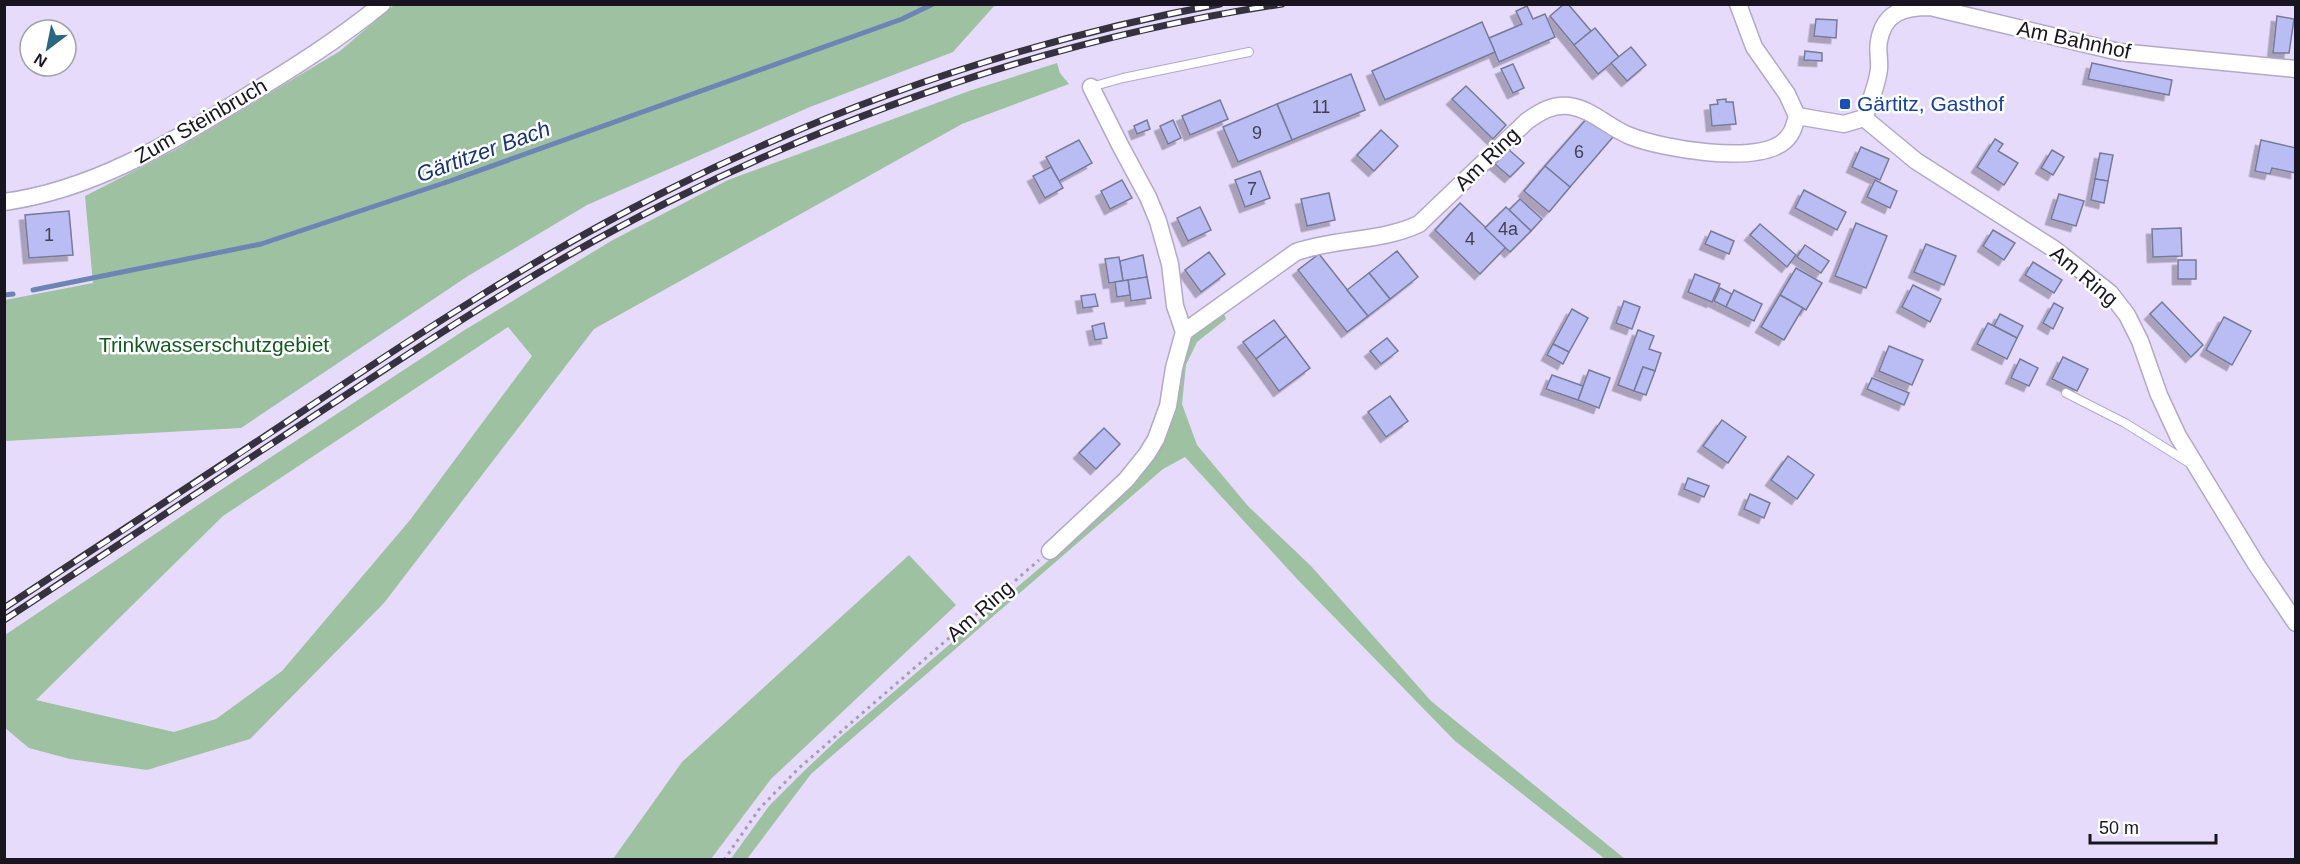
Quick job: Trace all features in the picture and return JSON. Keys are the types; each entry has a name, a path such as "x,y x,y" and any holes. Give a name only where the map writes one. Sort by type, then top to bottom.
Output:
{"street":[{"name":"Zum Steinbruch","path":"4,202 73,187 177,139 335,40 382,4"},
{"name":"Am Bahnhof","path":"1864,118 1876,87 1879,68 1878,42 1884,25 1894,13 1911,7 1930,7 2119,52 2295,69"},
{"path":"1740,10 1754,46 1786,94 1797,116 1844,124 1864,118"},
{"path":"1050,551 1126,480 1147,454 1156,439 1168,406 1174,368 1184,332 1175,306 1170,264 1158,221 1091,87"},
{"name":"Am Ring","path":"1184,332 1296,252 1317,245 1399,233 1419,224 1527,121 1541,111 1554,106 1569,106 1588,111 1627,135 1649,143 1725,154 1752,152 1782,144 1792,134 1797,116"},
{"name":"Am Ring","path":"1864,118 1916,161 2055,249 2110,293 2127,315 2140,341 2159,395 2178,436 2295,623"}],"lane":[{"path":"1091,87 1123,78 1249,52"},
{"path":"2066,393 2125,423 2196,468"}],"path":[{"name":"Am Ring","path":"724,860 760,808 799,768 1050,551"}],"green space":[{"name":"Trinkwasserschutzgebiet","path":"394,5 995,5 953,52 810,107 587,205 468,276 241,428 5,441 5,300 93,283 85,196 175,150 340,51"},
{"path":"1057,63 1060,73 1069,84 962,124 594,329 384,603 250,739 147,770 70,759 29,748 5,728 5,635 204,501 463,331 611,241 728,180 969,91","holes":["508,327 532,356 410,520 282,671 216,719 174,732 36,700 223,516"]},
{"path":"1224,314 1226,319 1197,342 1186,365 1182,404 1197,445 1248,506 1311,566 1431,701 1625,859 1605,859 1455,741 1298,580 1185,457 1163,469 811,774 747,859 730,860 769,806 838,739 1048,561 1128,485 1159,445 1173,420 1180,366 1190,340"},
{"path":"909,555 956,605 771,779 711,859 613,859 682,762"}],"building":[{"path":"1564,4 1568,4 1591,31 1574,45 1550,16"},
{"path":"1527,6 1533,19 1545,14 1555,37 1499,62 1489,38 1522,24 1516,11"},
{"path":"2277,16 2294,19 2289,53 2273,53"},
{"path":"1816,19 1837,20 1836,38 1814,36"},
{"path":"1482,22 1495,52 1385,100 1372,71"},
{"path":"1595,28 1619,57 1598,74 1574,45"},
{"path":"1631,47 1646,65 1627,81 1611,63"},
{"path":"1805,51 1822,53 1822,61 1804,60"},
{"path":"2092,63 2172,80 2169,95 2088,79"},
{"path":"1513,64 1524,88 1513,93 1501,69"},
{"path":"1351,74 1365,110 1292,140 1277,104"},
{"path":"1466,86 1506,125 1493,139 1452,99"},
{"path":"1726,99 1726,102 1733,102 1736,124 1712,126 1710,105 1718,104 1717,100"},
{"path":"1220,100 1228,119 1190,135 1182,116"},
{"path":"1277,104 1292,140 1238,162 1223,127"},
{"path":"1589,116 1613,137 1570,187 1545,166"},
{"path":"1147,120 1150,129 1137,134 1134,126"},
{"path":"1173,120 1181,138 1168,144 1160,126"},
{"path":"1381,130 1398,146 1374,171 1357,155"},
{"path":"1995,139 2003,144 1998,151 2018,163 2004,185 1977,167"},
{"path":"1079,140 1092,163 1059,181 1046,157"},
{"path":"2261,140 2296,148 2296,173 2272,168 2270,174 2255,171"},
{"path":"1861,147 1889,159 1880,180 1852,167"},
{"path":"1508,149 1524,163 1510,177 1495,164"},
{"path":"2052,150 2064,157 2053,175 2041,168"},
{"path":"2100,153 2113,155 2108,181 2095,179"},
{"path":"1545,166 1570,187 1549,212 1524,191"},
{"path":"1051,167 1063,188 1045,198 1033,176"},
{"path":"1260,171 1270,198 1245,207 1235,180"},
{"path":"2095,179 2108,181 2104,203 2091,200"},
{"path":"1122,180 1132,198 1110,209 1101,191"},
{"path":"1875,180 1897,191 1890,208 1867,197"},
{"path":"1804,190 1846,212 1837,230 1795,208"},
{"path":"1329,193 1335,220 1307,226 1301,199"},
{"path":"2059,194 2084,201 2076,226 2051,219"},
{"path":"1520,199 1542,219 1531,231 1509,210"},
{"path":"1460,203 1506,247 1480,274 1435,230"},
{"path":"1200,207 1211,230 1188,241 1177,218"},
{"path":"1506,207 1531,231 1510,252 1485,228"},
{"path":"69,211 73,255 29,258 25,215"},
{"path":"1856,223 1887,236 1866,288 1835,276"},
{"path":"1760,224 1796,255 1787,267 1750,235"},
{"path":"2181,228 2182,256 2153,257 2152,229"},
{"path":"1993,230 2015,243 2004,260 1983,246"},
{"path":"1711,231 1734,241 1729,254 1705,244"},
{"path":"1926,244 1956,256 1944,285 1914,272"},
{"path":"1805,245 1829,261 1821,273 1797,257"},
{"path":"1397,251 1418,277 1390,299 1369,273"},
{"path":"1209,252 1225,274 1201,292 1185,270"},
{"path":"1319,254 1368,316 1347,332 1298,270"},
{"path":"1143,255 1147,277 1123,281 1120,261"},
{"path":"1119,257 1123,281 1109,283 1105,259"},
{"path":"2178,260 2196,260 2196,279 2178,279"},
{"path":"2033,262 2062,280 2054,293 2025,275"},
{"path":"1796,268 1822,283 1806,310 1780,295"},
{"path":"1369,273 1390,299 1368,316 1347,290"},
{"path":"1695,274 1720,284 1712,302 1688,292"},
{"path":"1147,277 1151,298 1131,301 1128,280"},
{"path":"1128,280 1130,295 1117,297 1115,282"},
{"path":"1913,285 1941,299 1930,322 1902,307"},
{"path":"1720,288 1732,294 1726,307 1714,301"},
{"path":"1734,290 1762,304 1754,321 1726,307"},
{"path":"1095,294 1098,306 1083,308 1081,296"},
{"path":"1780,295 1803,308 1784,340 1761,327"},
{"path":"1624,301 1640,307 1632,329 1616,323"},
{"path":"2162,302 2203,345 2191,357 2150,314"},
{"path":"2054,303 2063,308 2053,329 2043,323"},
{"path":"1572,309 1588,318 1569,352 1553,344"},
{"path":"2000,314 2023,326 2017,338 1994,326"},
{"path":"2224,317 2251,331 2232,365 2206,350"},
{"path":"1274,320 1286,336 1256,359 1243,342"},
{"path":"1104,323 1107,338 1095,340 1092,326"},
{"path":"1988,323 2017,338 2007,359 1977,344"},
{"path":"1638,330 1654,336 1649,349 1661,353 1655,371 1643,367 1634,391 1618,385"},
{"path":"1286,336 1310,368 1279,391 1256,359"},
{"path":"1387,338 1398,351 1381,364 1370,351"},
{"path":"1553,344 1569,352 1563,364 1547,355"},
{"path":"1889,346 1923,360 1912,385 1879,371"},
{"path":"2063,357 2088,369 2077,391 2052,379"},
{"path":"2020,359 2038,368 2029,386 2011,378"},
{"path":"1643,367 1655,371 1646,395 1634,391"},
{"path":"1589,370 1610,378 1599,408 1578,400"},
{"path":"1552,375 1583,386 1578,400 1546,389"},
{"path":"1872,378 1909,393 1904,405 1867,389"},
{"path":"1390,396 1408,421 1386,437 1368,412"},
{"path":"1722,420 1746,437 1728,463 1703,446"},
{"path":"1104,428 1120,444 1096,469 1079,453"},
{"path":"1788,456 1814,475 1797,499 1771,480"},
{"path":"1688,478 1709,486 1704,497 1684,489"},
{"path":"1750,494 1770,503 1764,518 1744,509"}],"waterway":[{"name":"Gärtitzer Bach","path":"33,290 261,244 450,181 902,19 933,4"},
{"name":"Gärtitzer Bach","path":"4,295 13,294"}],"railway":[{"path":"4,608 431,327 568,244 662,193 796,131 934,79 1076,36 1220,4"},
{"path":"4,620 449,327 579,249 668,202 815,135 967,79 1045,55 1123,35 1282,4"}],"place":[{"name":"Gärtitz, Gasthof","path":"1845,104"}]}
